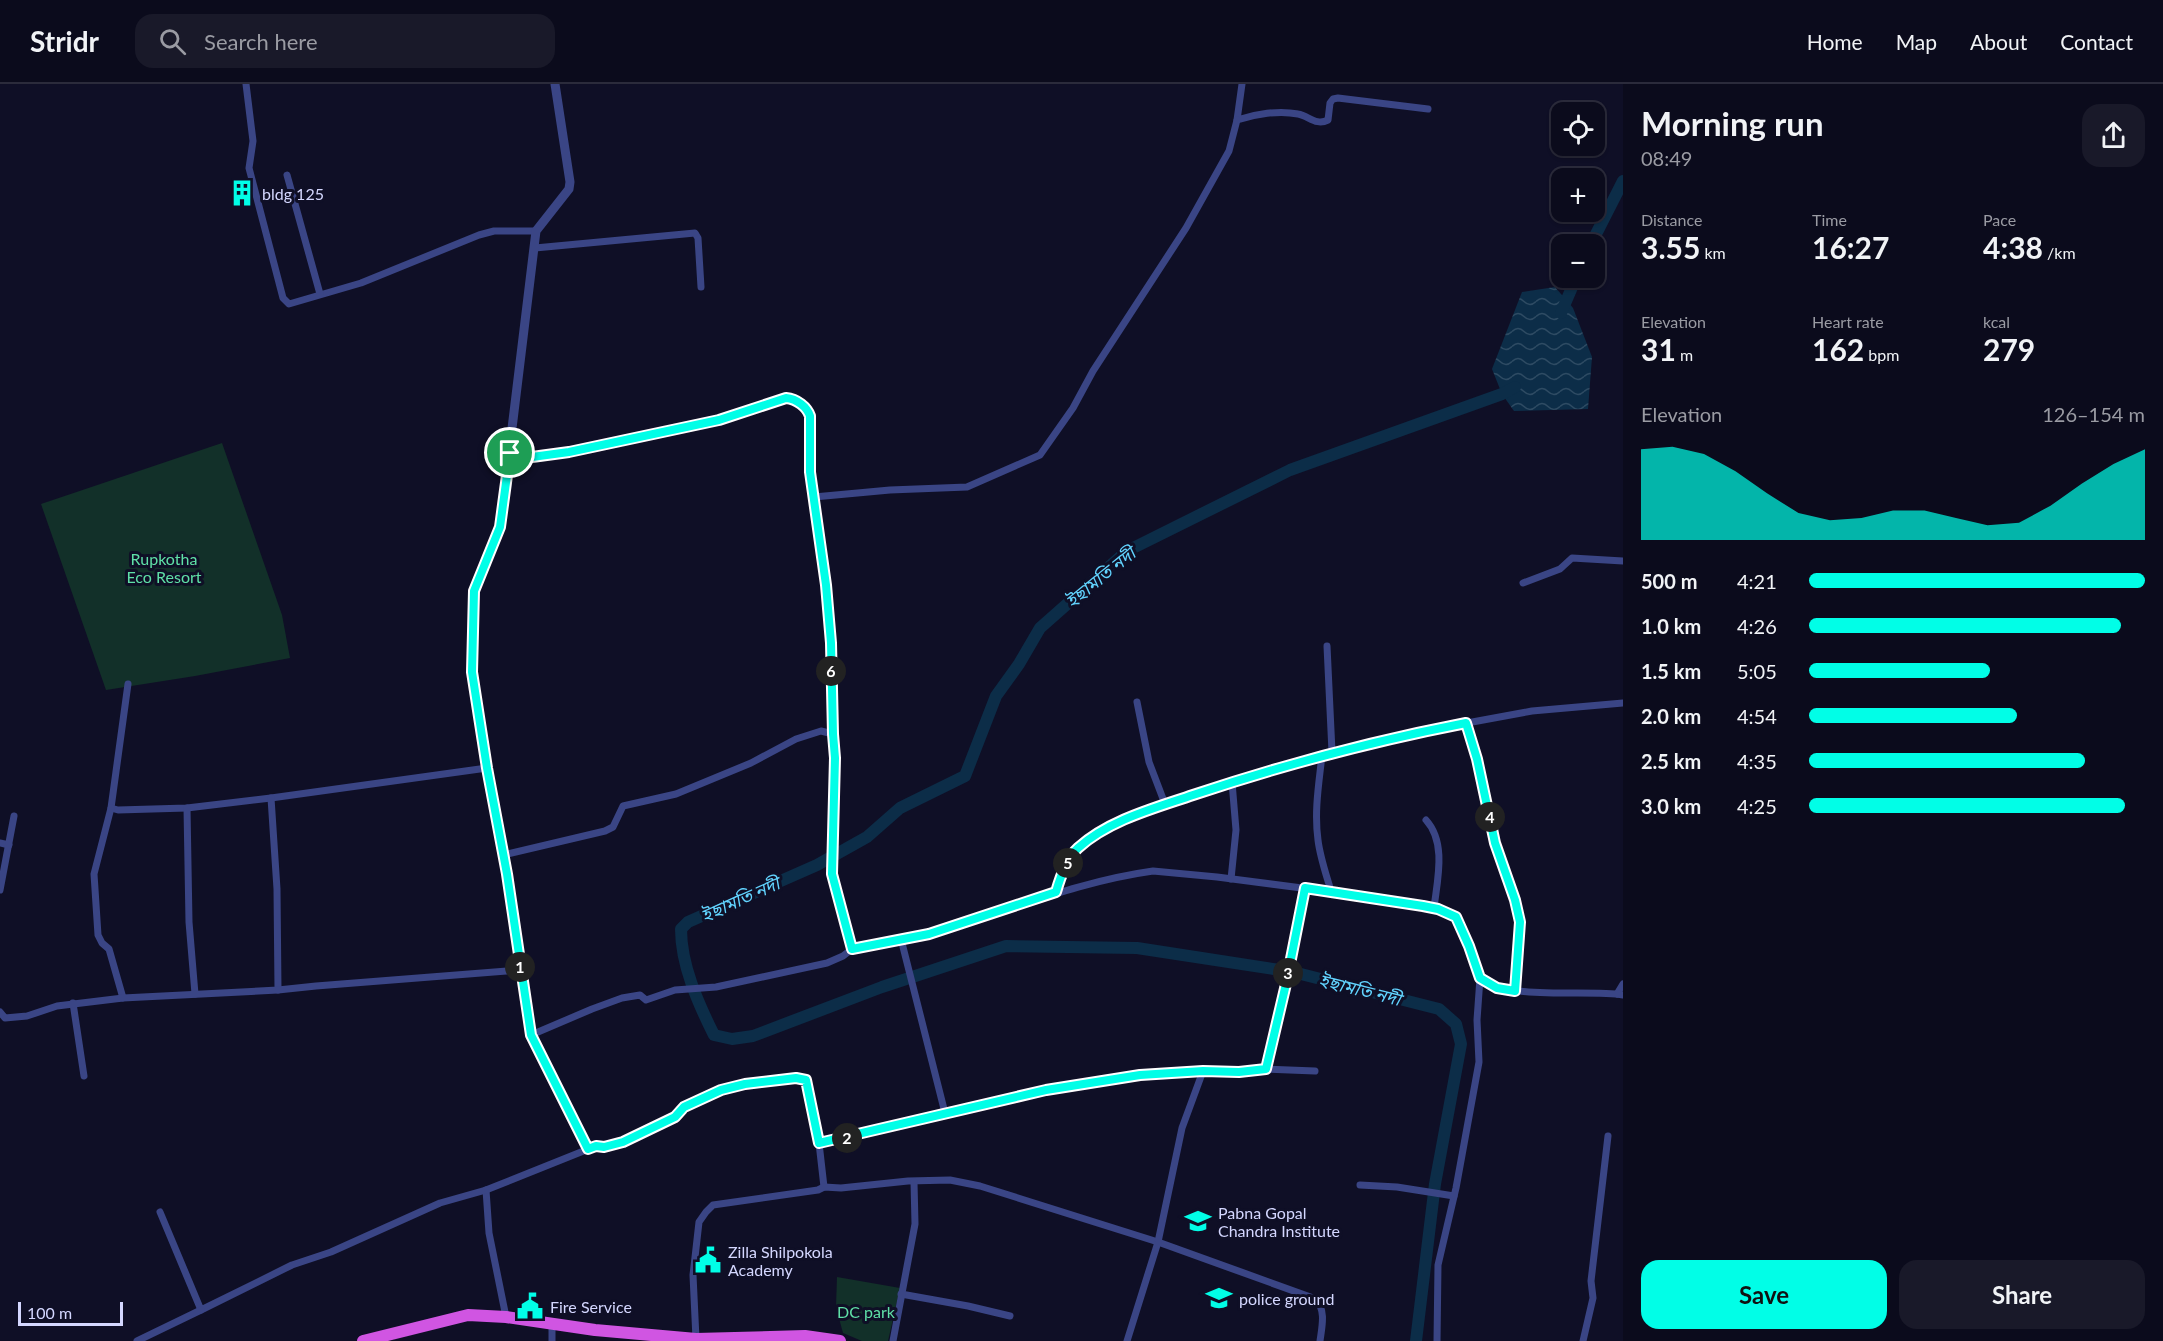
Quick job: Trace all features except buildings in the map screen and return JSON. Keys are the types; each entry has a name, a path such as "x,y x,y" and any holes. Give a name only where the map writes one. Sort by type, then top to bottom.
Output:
{"highway":[{"path":"363,1341 380,1339 468,1315 506,1317 595,1330 696,1339 805,1338 840,1341"}],"street":[{"path":"246,84 253,141 249,168 283,298 289,304 361,283 488,232 536,231"},
{"path":"555,84 570,182 569,189 536,231 500,527 474,591 472,672 531,1035 588,1149"},
{"path":"814,497 861,492 967,487 1040,455 1068,416 1094,371 1186,228 1229,152 1237,120 1242,84"},
{"path":"1237,120 1262,114 1291,113 1301,114 1316,122 1323,122 1328,120 1330,103 1333,99 1338,98 1428,109"},
{"path":"287,175 320,294"},
{"path":"535,248 692,232 698,238 701,287"},
{"path":"510,453 532,457 569,452 719,420 786,398 792,399 807,409 810,416 810,472 830,631 835,758 832,874 852,949"},
{"path":"1523,583 1560,569 1572,558 1623,561"},
{"path":"1327,646 1332,752"},
{"path":"123,998 109,949 98,935 94,874 111,808 129,684"},
{"path":"1137,702 1149,762 1165,804"},
{"path":"1056,892 1060,877 1077,849 1108,828 1165,804 1332,752 1532,711 1623,703"},
{"path":"1466,723 1477,759 1495,843 1515,900 1520,922 1515,991"},
{"path":"503,855 605,831 613,827 623,806 676,794 751,763 796,739 821,731 833,734"},
{"path":"1322,755 1317,796 1317,833 1330,891"},
{"path":"111,808 118,810 187,808 487,768"},
{"path":"1232,782 1236,830 1232,879"},
{"path":"271,798 278,990"},
{"path":"187,808 189,922 195,994"},
{"path":"0,890 14,816"},
{"path":"1426,820 1432,826 1438,849 1434,908"},
{"path":"0,843 9,845"},
{"path":"531,1035 622,998 640,995 646,1000 688,988 716,987 827,963 852,949 929,934 1056,892 1126,875 1153,871 1330,891 1434,908 1459,920 1480,978 1477,1020 1479,1062 1454,1196 1438,1265 1437,1341"},
{"path":"1266,1069 1305,888"},
{"path":"901,939 945,1113"},
{"path":"0,1012 5,1018 15,1018 73,1003 123,998 278,990 520,970"},
{"path":"1480,978 1497,988 1515,991 1620,994 1623,984"},
{"path":"73,1003 84,1076"},
{"path":"819,1143 1046,1090 1140,1075 1266,1069 1315,1071"},
{"path":"1127,1341 1158,1242 1182,1128 1203,1071"},
{"path":"137,1341 292,1265 331,1252 440,1203 486,1190 596,1146 604,1147 623,1142 675,1117 684,1107 721,1090 745,1084 796,1078 806,1080 819,1143 824,1187"},
{"path":"1582,1341 1593,1298 1591,1281 1608,1136"},
{"path":"696,1339 693,1275 699,1222 713,1205 819,1190 824,1187 841,1188 908,1181 950,1180 980,1186 1158,1242 1316,1299 1323,1312 1320,1341"},
{"path":"893,1341 915,1224 914,1182"},
{"path":"1360,1185 1454,1196"},
{"path":"486,1190 489,1233 506,1317"},
{"path":"160,1212 201,1310"},
{"path":"902,1294 1010,1316"},
{"path":"552,1324 552,1341"}],"green space":[{"name":"Rupkotha Eco Resort","path":"222,443 282,615 290,658 106,690 41,504"},
{"name":"DC park","path":"837,1277 900,1288 888,1341 862,1341 843,1333 836,1307"}],"water":[{"path":"1556,288 1573,308 1592,357 1588,409 1514,411 1502,394 1492,369 1522,292"}],"waterway":[{"name":"ইছামতি নদী","path":"1596,234 1623,181"},
{"name":"ইছামতি নদী","path":"1561,313 1572,288"},
{"name":"ইছামতি নদী","path":"1416,1341 1435,1184 1461,1044 1456,1024 1439,1009 1293,972 1137,948 1006,946 882,987 753,1036 732,1039 714,1035 708,1023 687,970 681,929 688,922 817,865 867,837 900,808 965,776 996,696 1019,664 1040,628 1127,551 1290,470 1502,394 1515,387"}],"place":[{"name":"bldg 125","path":"242,193"},
{"name":"Pabna Gopal Chandra Institute","path":"1198,1221"},
{"name":"Zilla Shilpokola Academy","path":"708,1260"},
{"name":"police ground","path":"1219,1298"},
{"name":"Fire Service","path":"530,1306"}],"route":[{"path":"786,398 792,399 807,409 810,416 810,472 826,585 831,643 835,758 832,874 852,949 929,934 1056,892 1060,877 1077,849 1108,828 1154,808 1259,773 1332,752 1466,723 1477,759 1495,843 1508,877 1520,922 1515,991 1497,988 1480,978 1456,917 1438,909 1423,906 1305,888 1266,1069 1140,1075 1046,1090 819,1143 806,1080 796,1078 745,1084 721,1090 684,1107 675,1117 623,1142 588,1149 531,1035 507,874 472,672 474,591 500,527 510,453 532,457 616,443 719,420 786,398"}]}
